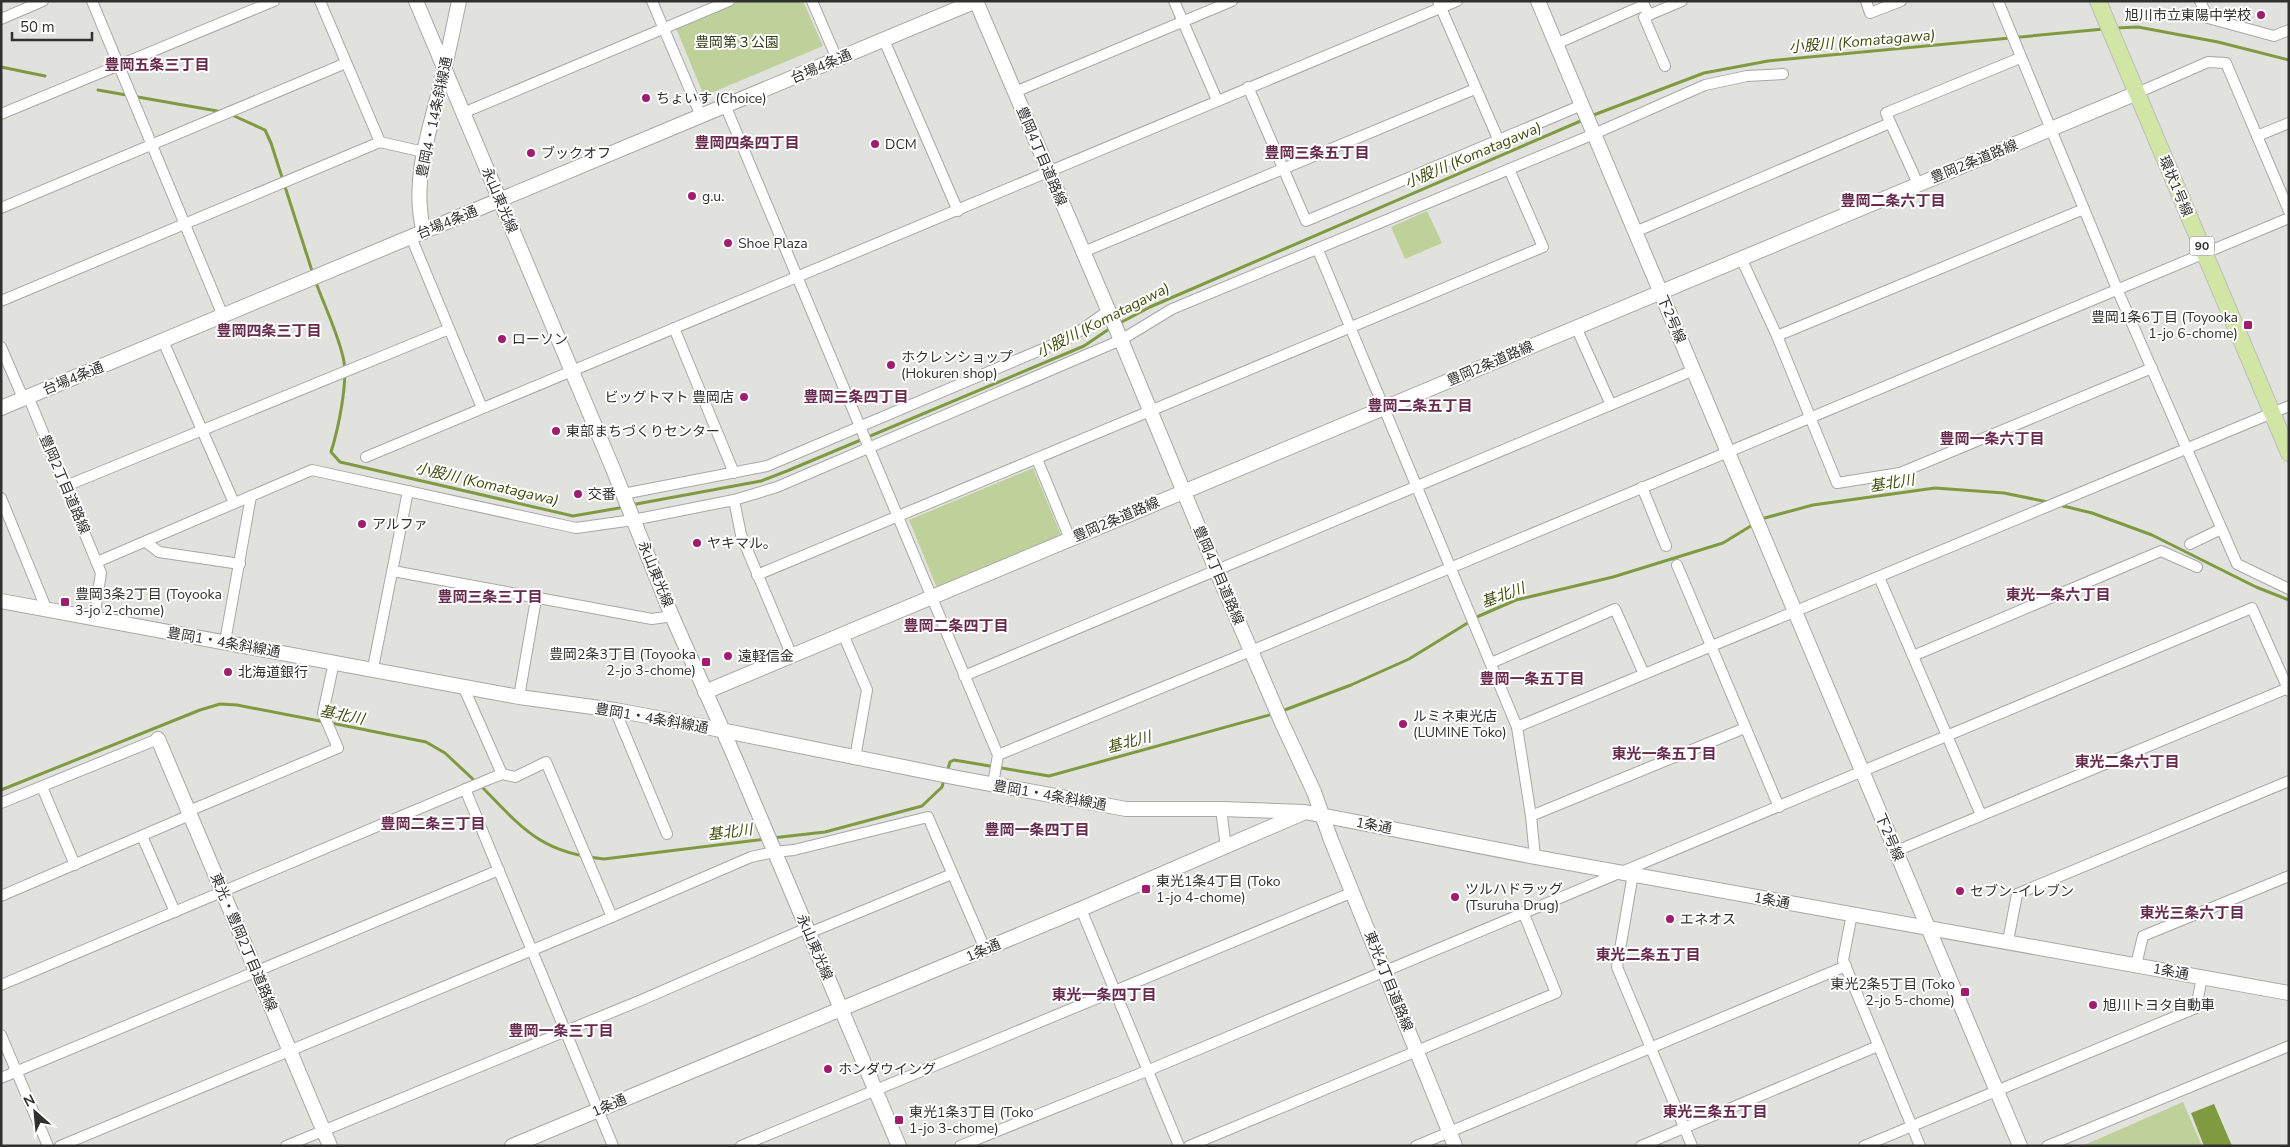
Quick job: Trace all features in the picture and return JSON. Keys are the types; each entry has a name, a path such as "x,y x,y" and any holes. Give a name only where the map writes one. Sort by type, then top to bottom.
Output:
{"main road":[{"name":"環状1号線","path":"2098,1 2289,453"}],"street":[{"path":"1,19 43,1"},
{"path":"92,1 223,316"},
{"path":"1,114 274,1"},
{"path":"320,1 380,142"},
{"name":"永山東光線","path":"416,1 633,518 672,616 723,731 899,1146"},
{"name":"豊岡4・14条斜線通","path":"418,235 418,192 424,152 458,1"},
{"path":"652,1 700,116"},
{"path":"463,113 729,1"},
{"path":"812,1 837,59"},
{"name":"台場4条通","path":"1,408 976,1"},
{"name":"豊岡4丁目道路線","path":"976,1 1217,572 1314,792 1322,816"},
{"path":"1174,1 1217,100"},
{"path":"1016,92 1232,1"},
{"path":"366,457 797,276 958,211 1439,5 1457,1"},
{"name":"下2号線","path":"1538,1 2020,1146"},
{"path":"1665,66 1644,17 1682,1"},
{"path":"1866,1 1870,13 1901,1"},
{"path":"1998,1 2117,289 2185,449 2237,564 2289,589"},
{"path":"2200,1 2208,18 2274,36 2289,30"},
{"path":"1556,44 1643,3 1649,15"},
{"path":"1439,5 1499,141"},
{"path":"884,40 958,211"},
{"path":"1918,184 1886,113 2020,58"},
{"path":"2137,93 2208,62 2226,63 2289,211"},
{"path":"1,208 346,63"},
{"path":"1248,88 1306,221 1499,141 1588,120 1705,85 1747,76 1783,74"},
{"path":"1083,252 1475,89"},
{"name":"豊岡2条道路線","path":"705,692 930,596 2137,93"},
{"path":"725,105 869,445 964,676 996,768 1251,651 2289,218"},
{"path":"97,562 312,470 576,528 734,500 777,487 1119,336 1172,309 1510,169 1588,120"},
{"path":"1635,232 1890,123"},
{"path":"2257,136 2289,123"},
{"path":"1,301 380,142 424,152"},
{"path":"757,575 1543,247 1510,169"},
{"path":"1777,336 2084,209"},
{"path":"418,235 449,329 482,408"},
{"path":"1318,250 1517,727 1531,816 1534,857"},
{"path":"1742,258 1777,336 1837,483 1900,473 2152,368"},
{"path":"624,497 767,466 861,429 1072,336 1110,315"},
{"path":"1576,327 1610,405"},
{"path":"674,328 734,473"},
{"path":"66,486 202,432 449,329"},
{"path":"163,341 234,503"},
{"name":"豊岡2丁目道路線","path":"1,347 66,486 101,573 94,618"},
{"path":"964,676 1217,572 1694,370"},
{"path":"1517,727 2289,406"},
{"path":"1037,459 1070,539"},
{"path":"1642,487 1666,546"},
{"path":"374,668 408,491"},
{"path":"225,642 251,496"},
{"path":"1,498 46,608"},
{"path":"734,500 741,535 792,656"},
{"path":"2190,544 2221,529"},
{"path":"146,542 159,552 240,564"},
{"path":"1913,656 2161,551 2197,567"},
{"path":"1677,565 1779,806"},
{"path":"393,571 652,619 672,616"},
{"path":"1879,577 1981,816"},
{"path":"519,697 536,599"},
{"name":"豊岡1・4条斜線通","path":"1,601 374,668 519,697 615,710 958,778 996,768 1126,809 1221,809 1306,812"},
{"path":"960,1146 1148,1070 2252,608 2288,689 1896,851"},
{"path":"1491,663 1615,609 1644,674"},
{"path":"843,634 867,690 855,758"},
{"path":"1,896 142,836 338,748 323,713 334,662"},
{"path":"463,686 502,774"},
{"path":"615,710 667,834"},
{"path":"1531,816 1745,728"},
{"path":"1,803 158,739"},
{"name":"東光・豊岡2丁目道路線","path":"158,739 330,1146"},
{"path":"1,985 487,780 502,774 515,777 546,762 612,917"},
{"path":"2008,942 2017,894 2289,781"},
{"path":"42,787 75,865"},
{"path":"468,788 499,870 613,1146"},
{"path":"1221,809 1226,848"},
{"name":"1条通","path":"512,1146 841,1010 1226,848 1306,812 1534,857 1926,926 2289,993"},
{"name":"東光4丁目道路線","path":"1322,816 1455,1146"},
{"path":"60,1146 612,917 773,848 794,850 928,817 985,949"},
{"path":"142,836 175,912"},
{"path":"1,1078 499,870"},
{"path":"286,1146 808,931 952,874"},
{"path":"1633,874 1617,966 1692,1146"},
{"path":"2136,965 2143,936 2289,876"},
{"path":"740,1146 1116,992 1353,892"},
{"path":"1081,909 1179,1146"},
{"path":"1190,1146 1556,993 1523,912"},
{"path":"1852,914 1843,960 1920,1146"},
{"path":"1416,1146 1846,966"},
{"path":"1864,1146 2196,1008 2202,977"},
{"path":"1,1035 48,1146"},
{"path":"1641,1146 1878,1046"},
{"path":"2047,1146 2289,1046"}],"green space":[{"name":"豊岡第３公園","path":"740,1 803,1 823,46 704,96 676,28"},
{"path":"1427,211 1442,243 1405,259 1391,227"},
{"path":"1033,468 1061,535 937,588 909,520"},
{"path":"2183,1102 2202,1146 2082,1146"}],"shaded area":[{"path":"2214,1104 2232,1146 2204,1146 2191,1113"}],"waterway":[{"name":"小股川 (Komatagawa)","path":"2116,28 2138,27 2218,42 2289,60"},
{"name":"小股川 (Komatagawa)","path":"1591,116 1704,73 1768,61 2104,29"},
{"name":"小股川 (Komatagawa)","path":"1,67 45,76"},
{"name":"小股川 (Komatagawa)","path":"98,90 223,112"},
{"name":"小股川 (Komatagawa)","path":"232,115 265,130 271,143 313,274"},
{"name":"小股川 (Komatagawa)","path":"1118,324 1150,307 1583,120"},
{"name":"小股川 (Komatagawa)","path":"315,280 343,357 344,391 331,452 340,462 573,516 625,507"},
{"name":"小股川 (Komatagawa)","path":"631,505 761,481 1084,346 1112,327"},
{"name":"基北川","path":"1761,519 1813,505 1935,488 2004,493 2048,502"},
{"name":"基北川","path":"2059,505 2092,513 2152,535 2256,587 2289,600"},
{"name":"基北川","path":"1282,711 1351,685 1409,659 1479,616 1516,600 1613,577 1723,543 1754,524"},
{"name":"基北川","path":"1,790 200,710 220,704 237,705 325,722"},
{"name":"基北川","path":"947,772 950,762 954,760 1049,776 1273,714"},
{"name":"基北川","path":"331,723 426,742 445,753 476,782"},
{"name":"基北川","path":"772,838 825,832 922,806 942,787 944,780"},
{"name":"基北川","path":"481,786 509,815 535,836 548,845 582,856 604,859 766,839"}],"place":[{"name":"旭川市立東陽中学校","path":"2261,15"},
{"name":"ちょいす (Choice)","path":"646,98"},
{"name":"DCM","path":"875,144"},
{"name":"ブックオフ","path":"531,153"},
{"name":"g.u.","path":"692,196"},
{"name":"Shoe Plaza","path":"728,243"},
{"name":"豊岡1条6丁目 (Toyooka 1-jo 6-chome)","path":"2248,325"},
{"name":"ローソン","path":"502,339"},
{"name":"ホクレンショップ (Hokuren shop)","path":"891,365"},
{"name":"ビッグトマト 豊岡店","path":"744,397"},
{"name":"東部まちづくりセンター","path":"556,431"},
{"name":"交番","path":"578,494"},
{"name":"アルファ","path":"362,524"},
{"name":"ヤキマル。","path":"697,543"},
{"name":"豊岡3条2丁目 (Toyooka 3-jo 2-chome)","path":"65,602"},
{"name":"遠軽信金","path":"728,656"},
{"name":"豊岡2条3丁目 (Toyooka 2-jo 3-chome)","path":"706,662"},
{"name":"北海道銀行","path":"228,672"},
{"name":"ルミネ東光店 (LUMINE Toko)","path":"1403,724"},
{"name":"東光1条4丁目 (Toko 1-jo 4-chome)","path":"1146,889"},
{"name":"セブン-イレブン","path":"1960,891"},
{"name":"ツルハドラッグ (Tsuruha Drug)","path":"1455,897"},
{"name":"エネオス","path":"1670,919"},
{"name":"東光2条5丁目 (Toko 2-jo 5-chome)","path":"1965,992"},
{"name":"旭川トヨタ自動車","path":"2093,1005"},
{"name":"ホンダウイング","path":"828,1069"},
{"name":"東光1条3丁目 (Toko 1-jo 3-chome)","path":"899,1120"}],"district":[{"name":"豊岡五条三丁目","path":"157,65"},
{"name":"豊岡四条四丁目","path":"747,143"},
{"name":"豊岡三条五丁目","path":"1317,153"},
{"name":"豊岡二条六丁目","path":"1893,201"},
{"name":"豊岡四条三丁目","path":"269,331"},
{"name":"豊岡三条四丁目","path":"856,397"},
{"name":"豊岡二条五丁目","path":"1420,406"},
{"name":"豊岡一条六丁目","path":"1992,439"},
{"name":"東光一条六丁目","path":"2058,595"},
{"name":"豊岡三条三丁目","path":"490,597"},
{"name":"豊岡二条四丁目","path":"956,626"},
{"name":"豊岡一条五丁目","path":"1532,679"},
{"name":"東光一条五丁目","path":"1664,754"},
{"name":"東光二条六丁目","path":"2127,762"},
{"name":"豊岡二条三丁目","path":"433,824"},
{"name":"豊岡一条四丁目","path":"1037,830"},
{"name":"東光三条六丁目","path":"2192,913"},
{"name":"東光二条五丁目","path":"1648,955"},
{"name":"東光一条四丁目","path":"1104,995"},
{"name":"豊岡一条三丁目","path":"561,1031"},
{"name":"東光三条五丁目","path":"1715,1112"}]}
